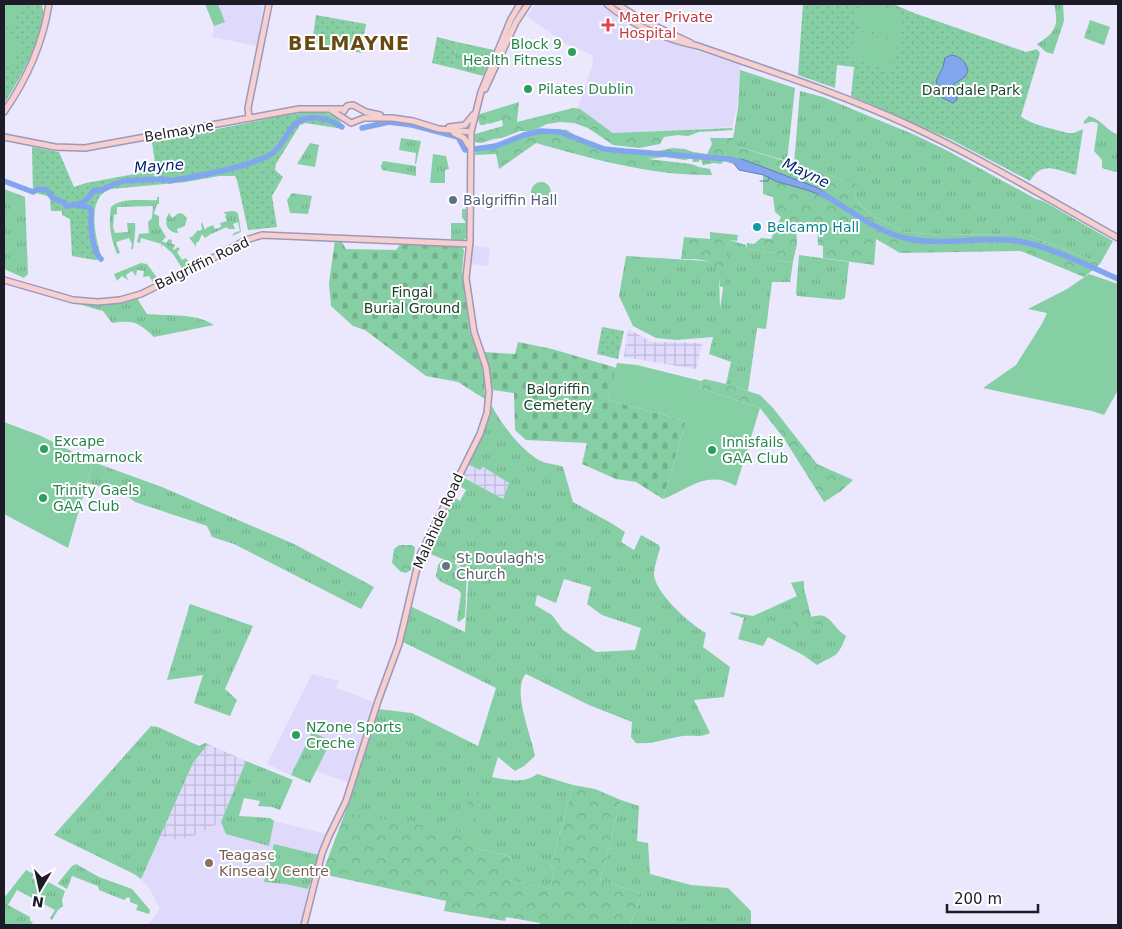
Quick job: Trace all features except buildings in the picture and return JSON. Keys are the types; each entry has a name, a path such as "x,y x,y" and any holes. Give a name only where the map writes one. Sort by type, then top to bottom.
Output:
{"main road":[{"path":"4,112 26,77 33,61 44,30 49,4"},
{"path":"249,118 248,108 269,4"},
{"name":"Malahide Road","path":"304,925 322,853 346,801 371,720 399,644 420,555 480,434 487,413 489,392 486,367 474,332 466,278 470,244 471,132 476,110 498,50 520,4"},
{"name":"Malahide Road","path":"476,110 516,22 528,4"},
{"path":"607,4 621,15 645,28 678,42 698,46"},
{"path":"617,4 642,20 698,46 838,96 911,126 956,148 1118,238"},
{"name":"Belmayne","path":"4,137 55,147 85,148 299,109 345,109 353,105 370,113 402,116 471,132"},
{"path":"359,107 362,115 359,120"},
{"path":"344,118 345,109"},
{"name":"Belmayne","path":"330,110 351,123 367,118 392,118 413,121 439,129 471,132"},
{"path":"445,127 456,128 465,124 476,110"},
{"path":"439,129 460,135 468,142 471,152"},
{"name":"Balgriffin Road","path":"13,282 30,290 91,302 107,302 131,297 202,264 246,240 262,235 470,244"},
{"path":"4,280 13,282"},
{"name":"Balgriffin Road","path":"13,282 56,295"}],"shaded area":[{"path":"205,4 249,4 263,6 257,46 212,37 214,27"},
{"path":"535,4 601,4 630,28 637,27 666,41 740,65 737,108 732,127 615,133 576,108 578,107 593,64 592,55 563,42 527,16"},
{"path":"473,246 490,248 488,266 470,264"},
{"path":"628,329 652,342 702,343 696,369 624,357"},
{"path":"468,463 482,467 510,483 502,499 463,476"},
{"path":"312,674 339,681 336,688 374,702 348,782 315,771 331,742 312,732 291,775 267,764"},
{"path":"208,744 246,761 221,822 193,836 177,840 160,836 193,763"},
{"name":"Teagasc Kinsealy Centre","path":"270,818 274,821 326,834 308,889 300,925 144,925 150,923 160,909 151,891 141,879 160,836 178,840 193,836 221,822"}],"green space":[{"path":"4,4 42,4 43,12 41,27 33,50 4,104"},
{"path":"4,4 23,4 11,29 4,25"},
{"path":"205,4 218,4 225,22 214,26"},
{"name":"Darndale Park","path":"803,4 893,4 1026,52 1037,49 1040,53 1021,116 1036,124 1068,133 1074,133 1083,129 1076,175 1050,168 1040,170 1030,181 952,140 851,96 854,67 837,65 835,88 798,75"},
{"path":"861,4 880,4 904,16 898,42 855,24"},
{"path":"1054,4 1063,4 1064,21 1053,54 1046,52 1037,44 1048,36 1054,28 1056,18"},
{"path":"316,15 366,24 361,53 312,43"},
{"path":"1090,20 1110,27 1104,45 1084,38"},
{"path":"857,30 899,44 890,71 848,57"},
{"path":"4,36 20,40 13,68 4,66"},
{"path":"437,37 457,42 453,68 432,63"},
{"path":"457,42 494,50 483,76 453,68"},
{"path":"740,70 795,88 787,161 732,145 738,108"},
{"path":"800,91 823,97 915,135 1043,201 1113,241 1100,264 1024,234 940,235 904,232 874,216 861,206 855,197 856,184 794,164"},
{"path":"519,102 517,122 573,108 580,109 613,133 732,128 733,130 664,137 660,144 639,148 613,145 588,128 574,123 560,122 547,124 533,131 520,131 502,138 481,143 475,142 475,134 503,126 502,120 480,125 478,119 480,114"},
{"path":"306,112 334,116 341,123 343,129 305,123 300,125 276,164 275,170 283,177 272,196 277,227 248,230 235,176 219,176 186,182 111,189 101,195 95,209 95,227 102,259 95,260 72,256 70,219 62,215 62,211 51,211 50,199 47,196 33,192 32,147 59,152 74,187 156,170 152,142"},
{"path":"1089,116 1118,135 1118,171 1115,172 1102,168 1102,160 1094,151 1098,124 1089,122 1084,124 1084,121"},
{"path":"552,129 567,130 587,143 642,154 673,148 707,154 712,144 710,138 733,138 733,145 857,184 855,197 861,206 874,216 904,232 939,235 1024,234 1100,264 1084,277 1021,251 900,253 876,239 874,265 823,258 823,246 818,245 817,223 796,223 797,244 793,262 774,260 775,253 747,249 747,243 754,244 761,238 771,239 781,217 775,212 773,197 763,194 763,173 724,161 721,164 703,165 701,159 698,162 693,162 692,158 685,160 665,157 648,159 691,164 710,169 712,175 667,173 601,160 536,143 499,169 496,154 475,155 476,147"},
{"path":"401,138 421,141 416,164 416,153 399,150"},
{"path":"310,143 319,145 315,167 297,164"},
{"path":"433,154 446,156 449,169 445,170 445,183 430,183"},
{"path":"383,161 416,166 416,176 382,170"},
{"path":"541,182 548,185 551,192 548,199 541,202 534,199 531,192 534,185"},
{"path":"4,189 25,197 28,274 24,278 4,269"},
{"path":"292,193 312,196 308,214 290,213 287,200"},
{"path":"157,197 159,197 159,204 157,204 154,214 159,216 159,225 166,237 162,241 166,243 169,239 172,240 171,243 175,245 173,249 178,247 180,249 177,252 182,260 186,258 190,264 182,268 173,254 163,245 160,247 162,244 141,238 140,243 137,242 139,234 149,233 148,222 152,218 153,206 117,207 113,227 115,233 128,232 127,223 135,223 135,229 133,249 131,249 132,244 129,238 116,242 120,253 117,254 110,226 111,207 121,202 132,200 157,200"},
{"path":"462,209 466,209 468,236 464,240 451,240 451,223 466,223 462,217"},
{"path":"234,211 238,213 241,232 232,236 240,231 238,222 233,224 235,229 228,229 227,227 205,238 202,234 196,243 196,247 189,237 192,237 198,230 202,229 202,222 205,230 213,225 215,229 221,227 220,223 227,221 225,216 227,214 224,212"},
{"path":"169,213 172,218 179,213 187,218 185,226 177,229 178,233 171,231 167,226 166,220"},
{"path":"710,232 738,235 737,241 730,240 725,288 720,286 717,270 709,262 681,259 684,237 710,239"},
{"name":"Fingal Burial Ground","path":"335,240 341,241 346,249 396,250 402,242 461,246 464,250 462,272 470,333 480,358 484,378 485,399 458,382 426,376 365,330 353,326 331,306 329,283"},
{"path":"730,240 746,245 747,249 775,253 775,260 793,262 790,282 772,282 766,329 757,328 748,391 726,384 731,362 709,354 713,337 676,340 656,338 633,326 619,296 626,256 705,261 714,265 719,272 720,309"},
{"path":"799,255 849,262 845,298 841,300 797,296"},
{"path":"141,263 147,264 158,279 153,282 149,276 143,277 144,271 137,270 136,276 132,271 126,275 128,280 122,276 117,281 114,274"},
{"path":"1089,274 1118,284 1118,390 1104,415 983,388 1016,365 1043,322 1047,313 1028,309 1067,289"},
{"path":"140,294 138,300 147,314 199,318 214,325 154,337 135,323 112,323 103,311 78,304 117,303"},
{"path":"602,327 624,331 618,359 597,354"},
{"name":"Balgriffin Cemetery","path":"518,342 552,349 617,368 608,400 686,421 663,499 636,482 616,479 582,464 587,443 526,440 515,430 514,393 493,390 484,352 515,354"},
{"name":"Innisfails GAA Club","path":"617,363 637,365 701,381 700,388 760,408 736,486 726,481 707,480 698,482 663,499 686,421 608,400"},
{"path":"705,379 760,395 773,408 817,464 853,480 841,491 824,502 783,437 760,408 700,388 701,381"},
{"path":"492,406 507,430 528,452 543,462 563,467 573,502 625,532 621,542 634,550 641,535 659,545 654,575 656,583 667,599 683,616 706,633 703,647 730,667 724,697 694,700 710,733 642,743 636,743 631,737 632,722 589,705 526,674 522,681 521,702 535,756 515,771 498,757 492,777 521,780 537,774 573,785 551,867 555,868 550,889 505,879 511,857 345,813 378,709 412,713 478,746 496,688 401,641 410,606 465,632 469,570 428,553 452,502 455,498 460,501 466,490 458,485 461,476 503,499 509,483 483,467 480,470 468,464 484,431","holes":["564,579 591,587 587,604 602,615 641,628 635,650 596,652 563,630 552,615 535,605 537,595 556,603"]},
{"name":"Trinity Gaels GAA Club","path":"4,422 41,436 93,462 68,548 4,514"},
{"path":"93,462 162,487 296,545 374,587 361,609 234,544 212,537 207,526 135,502 122,492 87,483"},
{"path":"399,545 412,545 415,547 411,570 406,573 401,572 392,563 394,549"},
{"path":"442,560 457,565 453,581 436,576 438,565"},
{"path":"457,567 464,568 467,572 465,617 459,622 457,620 461,594 459,590 441,582 436,577 439,571 444,579 454,575"},
{"path":"804,581 804,589 811,617 821,615 826,617 835,628 846,636 836,655 817,665 803,655 768,637 763,646 738,639 744,618 730,612 753,616 797,596 791,583"},
{"path":"804,581 804,589 811,617 818,616 830,620 846,636 844,641 812,623 805,630 791,626 802,608 802,601 791,583"},
{"path":"190,604 253,626 225,689 237,700 230,716 194,703 203,675 167,680"},
{"path":"151,726 158,727 199,746 205,743 208,744 193,763 141,879 54,835"},
{"path":"312,732 331,741 310,783 291,775"},
{"path":"246,761 293,780 280,810 272,807 258,806 260,801 244,798 239,816 270,818 274,821 269,846 226,834 221,822"},
{"path":"573,785 595,789 621,800 600,881 642,893 630,925 540,925 540,923 506,917 505,921 444,911 446,901 322,874 345,813 458,831 474,841 477,848 511,857 506,879 550,889 555,868 551,867"},
{"path":"471,789 479,790 480,795 473,822 463,820"},
{"path":"621,800 639,806 637,841 648,843 650,874 691,885 728,888 751,911 751,925 630,925 642,893 600,881"},
{"path":"241,821 271,826 268,841 239,836"},
{"path":"274,844 319,855 308,889 264,882"},
{"path":"289,852 311,858 308,870 286,864"},
{"path":"76,864 99,877 132,889 150,910 149,914 136,910 138,905 130,902 128,897 124,900 99,890 98,886 72,876 67,889 58,884 72,866"},
{"path":"26,870 34,874 32,878 34,879 37,876 65,891 62,900 63,906 52,920 50,918 55,910 17,890 8,905 30,917 30,921 33,922 31,925 4,925 4,898"}],"water":[{"path":"951,55 962,60 968,71 965,77 945,90 956,95 957,100 953,103 941,97 940,92 943,88 936,81 945,58"},
{"path":"742,159 818,188 826,193 827,196 825,197 775,181 764,175 739,170 734,164 734,160"}],"waterway":[{"name":"Mayne","path":"4,181 33,192 39,189 44,190 53,198 65,203 66,206 71,206 86,200 94,190 98,191 123,181 163,179 170,181 220,172 256,161 274,152 294,125 305,119 324,119 342,127"},
{"name":"Mayne","path":"362,128 389,122 412,125 458,137 465,150 467,150"},
{"name":"Mayne","path":"475,149 496,146 524,135 541,131 560,132 604,149 729,159 740,162"},
{"path":"760,181 768,181 769,177"},
{"name":"Mayne","path":"821,193 873,225 894,235 931,241 998,239 1024,242 1066,256 1118,279"},
{"path":"78,205 90,208 91,210 93,241 101,259"}],"place":[{"name":"Mater Private Hospital","path":"608,25"},
{"name":"Block 9 Health Fitness","path":"572,52"},
{"name":"Pilates Dublin","path":"528,89"},
{"name":"Balgriffin Hall","path":"453,200"},
{"name":"Belcamp Hall","path":"757,227"},
{"name":"Excape Portmarnock","path":"44,449"},
{"name":"Innisfails GAA Club","path":"712,450"},
{"name":"Trinity Gaels GAA Club","path":"43,498"},
{"name":"St Doulagh's Church","path":"446,566"},
{"name":"NZone Sports Creche","path":"296,735"},
{"name":"Teagasc Kinsealy Centre","path":"209,863"}],"district":[{"name":"BELMAYNE","path":"349,43"}]}
